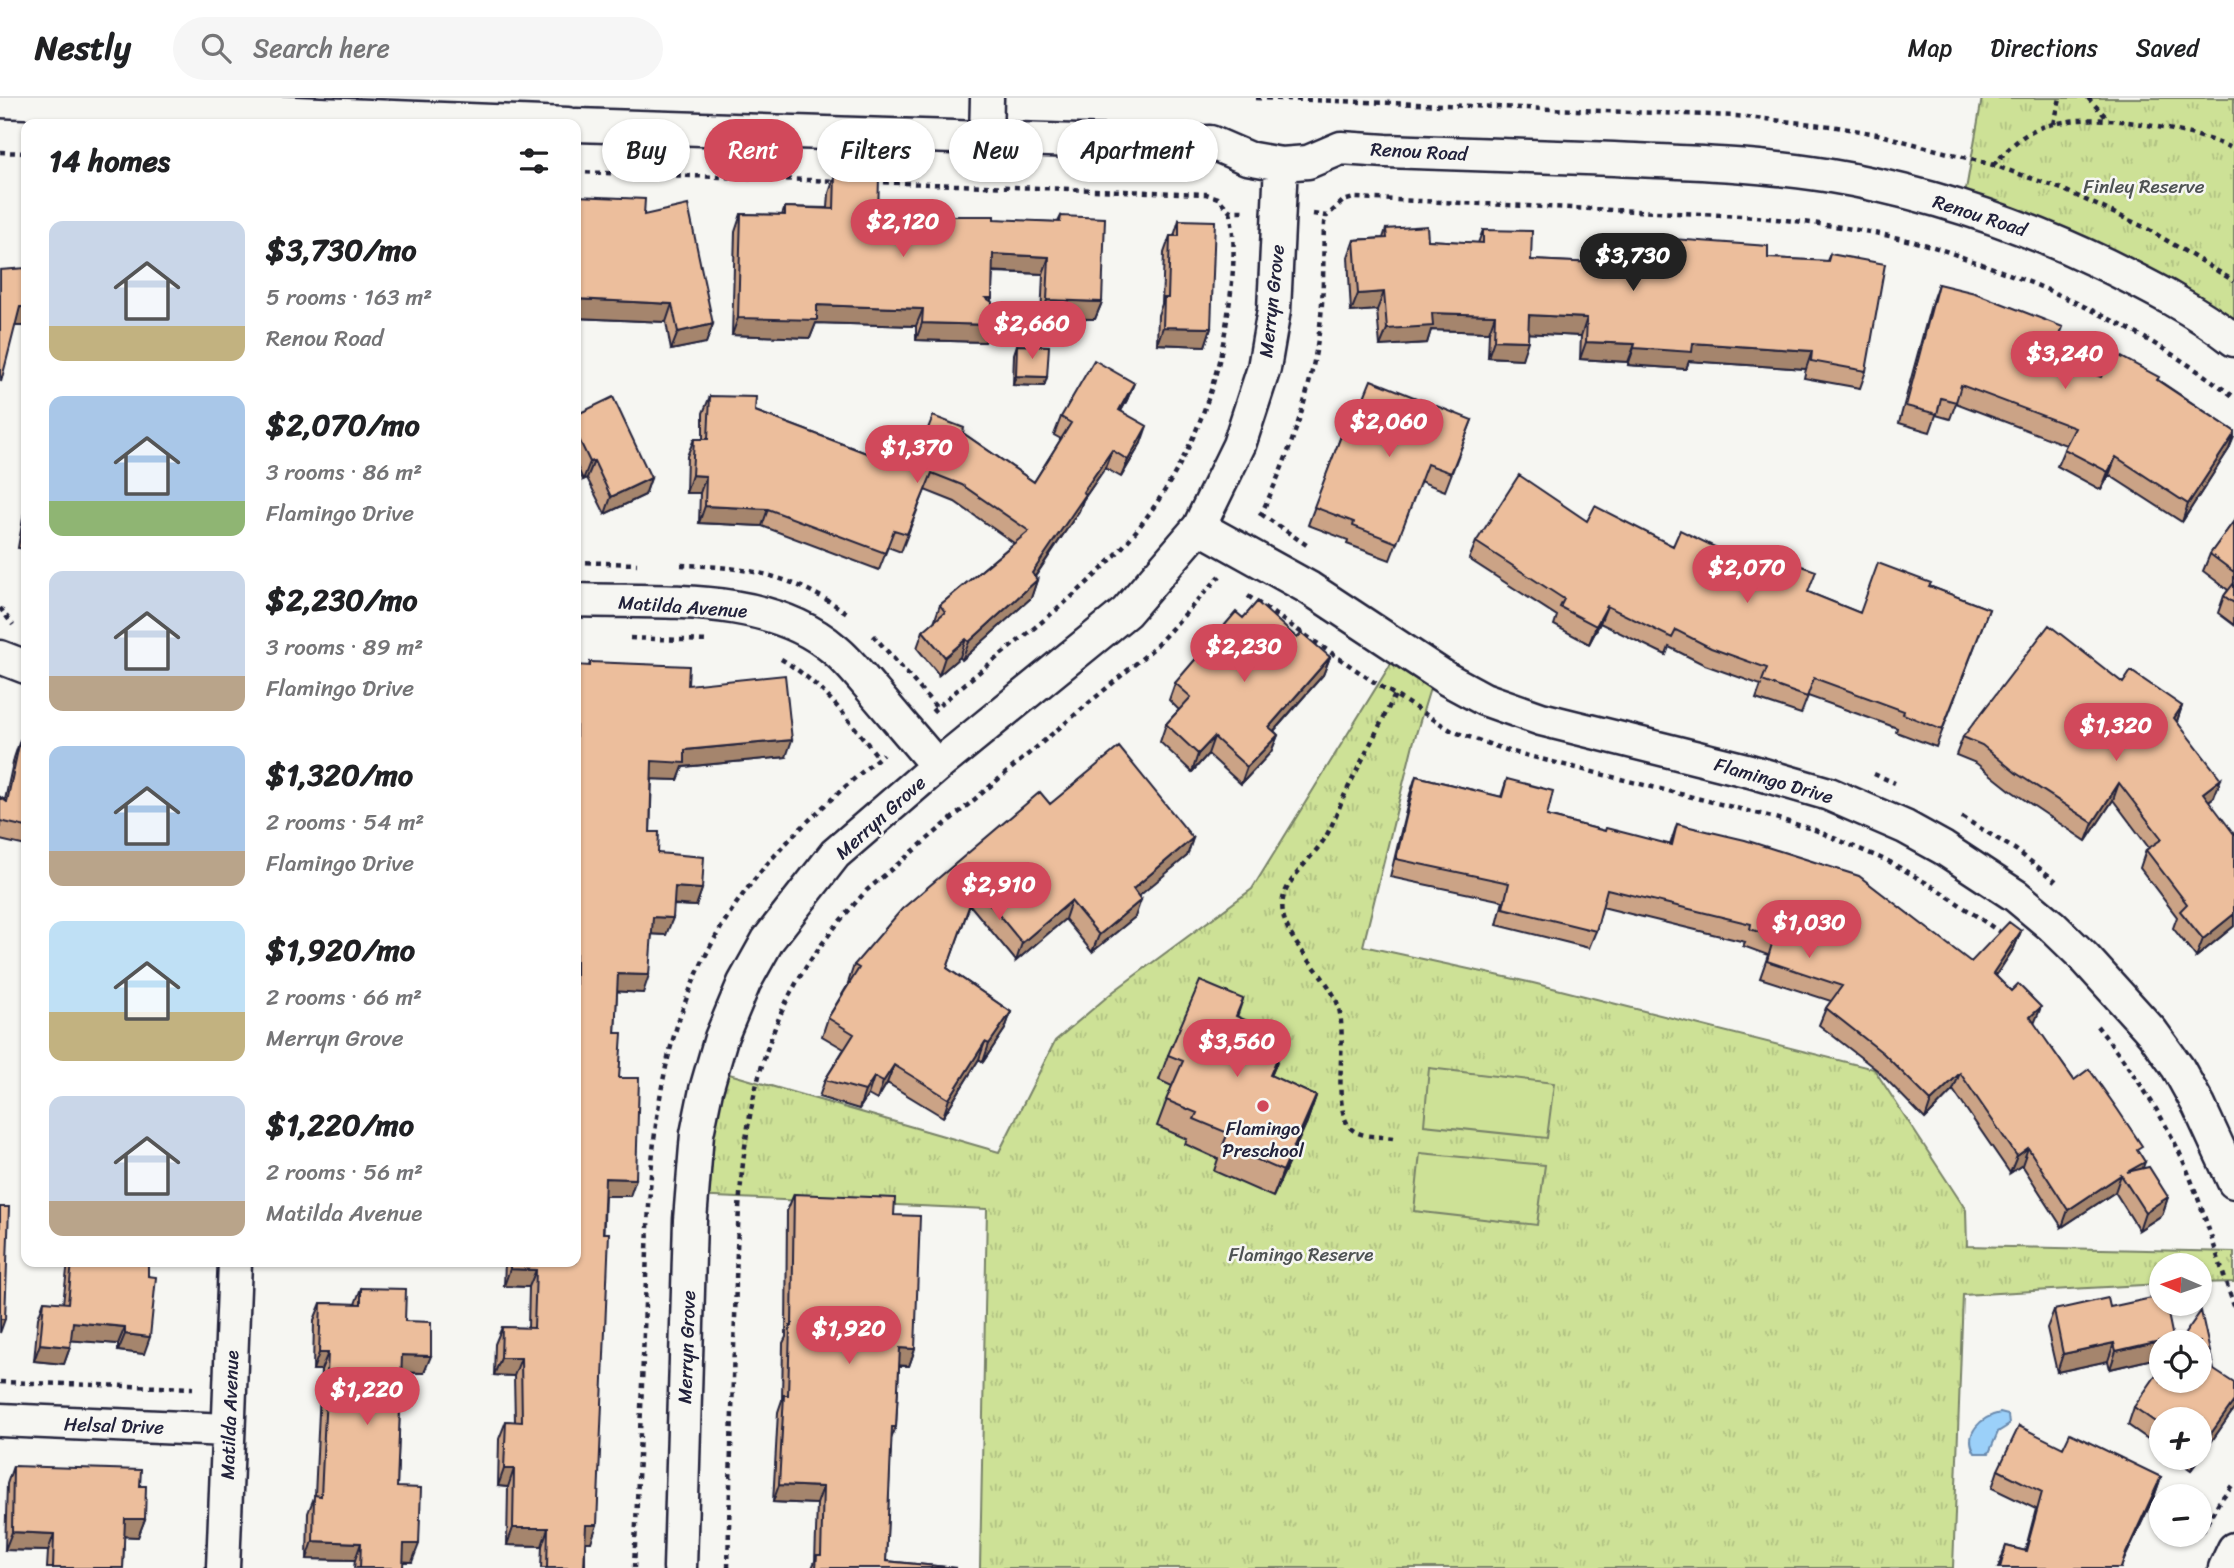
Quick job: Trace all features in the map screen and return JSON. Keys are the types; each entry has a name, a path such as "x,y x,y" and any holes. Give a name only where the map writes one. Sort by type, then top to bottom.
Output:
{"street":[{"path":"986,119 987,98"},
{"path":"0,101 445,119"},
{"name":"Renou Road","path":"581,124 949,137"},
{"name":"Renou Road","path":"1043,140 1172,144 1201,141 1220,145 1247,158 1281,164 1308,162 1331,151 1351,147 1386,151 1702,162 1825,175 1915,194 1963,207 2019,227 2131,277 2178,303 2234,340"},
{"name":"Merryn Grove","path":"680,1568 690,1220 697,1134 721,1038 744,983 768,940 835,854 937,766 1126,612 1199,527 1240,444 1264,368 1274,310 1281,164"},
{"name":"Flamingo Drive","path":"1199,527 1309,588 1447,679 1484,699 1551,722 1750,771 1829,794 1905,827 1943,848 2016,896 2052,926 2152,1032 2178,1068 2199,1106 2234,1182"},
{"name":"Matilda Avenue","path":"581,600 707,604 746,608 779,617 834,648 937,766"},
{"path":"0,657 21,665"},
{"name":"Matilda Avenue","path":"223,1568 235,1267"},
{"name":"Helsal Drive","path":"0,1420 228,1430"},
{"path":"2225,1568 2234,1549"}],"path":[{"path":"2054,124 2060,98"},
{"path":"2088,98 2108,120"},
{"path":"1993,164 2022,137 2054,124 2108,120 2198,136 2234,150"},
{"path":"0,152 21,153"},
{"path":"581,172 817,180"},
{"path":"867,182 1206,194 1223,202 1230,211 1234,251 1227,321 1219,361 1197,430 1170,484 1154,510 1119,552 1087,583 929,715"},
{"path":"1256,522 1297,429 1307,395 1320,324 1324,223 1327,216 1343,201 1353,198 1732,215 1797,221 1880,234 1928,245 2016,276 2089,308 2202,373 2234,397"},
{"path":"1230,211 1251,211"},
{"path":"1308,214 1327,216"},
{"path":"728,1568 738,1205 744,1141 759,1071 795,983 841,919 867,890 1153,649 1228,567"},
{"path":"1220,576 1230,584"},
{"path":"1241,591 1452,731 1509,751 1772,817 1826,835 1890,862 1937,889 2013,942"},
{"path":"0,608 10,623 17,627"},
{"path":"627,638 718,641"},
{"path":"776,656 802,671 824,691 878,757"},
{"path":"1393,1138 1354,1132 1348,1126 1342,1101 1341,1021 1337,1003 1329,987 1299,947 1282,910 1283,896 1288,886 1326,835 1395,695"},
{"path":"2091,1019 2131,1070 2182,1157 2234,1307"},
{"path":"0,1382 194,1388"}],"green space":[{"name":"Finley Reserve","path":"1982,98 2234,98 2234,340 1963,207"},
{"name":"Flamingo Reserve","path":"1400,649 1435,672 1413,744 1363,946 1533,983 1874,1069 1966,1210 1967,1246 2234,1252 2234,1282 2212,1283 2212,1253 2149,1253 2149,1285 1963,1295 1953,1568 980,1568 987,1209 692,1196 712,1069 999,1152 1055,1041 1114,991 1252,889"},
{"path":"1429,1068 1554,1083 1547,1138 1424,1125"},
{"path":"1420,1153 1545,1165 1537,1225 1414,1211"}],"water":[{"path":"2000,1413 2008,1415 2009,1425 1998,1432 1989,1453 1975,1453 1971,1439 1976,1427 1986,1418"}],"building":[{"path":"835,182 879,182 878,216 994,216 994,219 1060,222 1061,216 1105,218 1102,302 1047,300 1049,257 993,254 992,298 986,298 992,302 992,325 922,323 923,309 817,305 817,320 738,318 741,214 785,215 785,207 834,209"},
{"path":"581,196 645,199 644,215 688,205 713,324 678,332 672,304 581,299"},
{"path":"1179,220 1215,221 1211,328 1163,327 1164,298 1168,298 1170,236 1179,236"},
{"path":"1427,226 1428,240 1483,243 1483,230 1532,231 1531,260 1640,265 1641,246 1659,247 1659,238 1768,246 1768,258 1828,261 1830,254 1885,264 1866,371 1811,361 1812,351 1693,343 1692,352 1634,348 1635,344 1586,342 1587,318 1529,315 1528,341 1494,340 1495,315 1432,313 1433,326 1387,329 1384,292 1358,294 1354,240 1387,238 1386,229"},
{"path":"21,268 21,307 1,382 0,374 0,270"},
{"path":"1938,284 1975,293 2063,327 2051,358 2101,377 2114,353 2159,377 2157,380 2234,431 2188,504 2116,457 2108,472 2064,449 2075,428 1961,385 1956,402 1941,398 1937,414 1906,406"},
{"path":"1017,345 1049,346 1047,377 1016,376"},
{"path":"1094,360 1134,383 1119,410 1147,426 1128,460 1112,450 1083,492 1086,494 1032,573 1037,580 969,642 966,639 945,657 923,631 945,612 940,605 1029,531 962,485 932,473 907,534 894,530 885,553 768,509 705,506 706,476 692,475 694,439 708,439 710,396 756,397 755,411 874,456 884,432 921,446 933,416 964,428 963,433 1034,482 1071,423 1061,417"},
{"path":"1371,380 1472,420 1451,473 1427,464 1397,543 1353,526 1354,522 1314,507 1341,436 1347,439"},
{"path":"613,397 651,478 611,497 594,461 590,462 581,443 581,413"},
{"path":"1519,475 1587,521 1595,506 1673,546 1680,530 1758,568 1763,552 1816,571 1808,592 1860,613 1878,563 1989,609 1942,730 1903,714 1904,711 1814,678 1807,697 1762,681 1767,668 1711,648 1676,630 1672,638 1607,606 1596,626 1560,607 1564,599 1476,542"},
{"path":"2234,521 2234,572 2210,554"},
{"path":"2234,583 2234,603 2224,596"},
{"path":"1257,602 1297,638 1302,633 1330,657 1269,727 1278,735 1247,767 1214,737 1198,754 1166,724 1191,697 1175,683 1236,612 1243,618"},
{"path":"2049,625 2123,683 2131,671 2182,706 2174,718 2221,779 2203,793 2234,834 2234,914 2203,939 2180,911 2187,904 2146,850 2162,839 2119,783 2093,823 2016,773 1982,745 1963,737"},
{"path":"590,662 689,666 688,685 785,675 792,740 685,750 685,763 652,761 650,832 659,832 658,853 704,857 702,889 675,887 673,918 653,917 649,975 618,974 615,1033 622,1033 619,1078 639,1078 636,1179 605,1178 603,1233 609,1233 597,1525 586,1525 584,1568 547,1568 548,1528 513,1528 514,1469 504,1469 506,1421 522,1422 521,1358 501,1358 502,1327 534,1328 536,1270 510,1267 581,1267 581,665 590,666"},
{"path":"20,740 21,826 0,821 0,797 7,802"},
{"path":"1119,747 1193,838 1133,889 1141,900 1099,935 1071,901 1022,943 976,887 947,968 1011,1012 989,1044 985,1042 949,1099 894,1065 883,1082 874,1077 865,1091 825,1080 854,1034 828,1018 859,968 854,965 902,909 1040,792 1050,804"},
{"path":"1416,776 1502,797 1507,779 1553,791 1547,816 1672,845 1677,824 1745,840 1859,876 1971,962 2009,922 2021,931 1993,973 2011,991 2018,984 2041,1007 2030,1017 2074,1080 2089,1069 2118,1110 2142,1146 2137,1149 2145,1162 2127,1172 2149,1167 2168,1197 2145,1212 2121,1175 2068,1210 2028,1148 2017,1156 1960,1073 1931,1101 1883,1053 1826,1008 1842,986 1767,961 1774,937 1750,929 1751,924 1607,889 1596,931 1503,908 1509,883 1396,859"},
{"path":"1200,981 1243,999 1236,1016 1286,1038 1270,1075 1316,1096 1283,1171 1223,1145 1228,1133 1194,1119 1197,1113 1166,1100 1183,1061 1168,1055"},
{"path":"794,1194 895,1198 894,1215 920,1216 915,1349 900,1348 896,1427 892,1427 886,1561 957,1568 816,1568 817,1555 821,1555 823,1487 779,1485 784,1395 788,1395 792,1326"},
{"path":"0,1207 9,1207 5,1319 0,1319"},
{"path":"72,1267 148,1267 148,1276 156,1277 150,1337 125,1334 125,1327 73,1322 70,1347 40,1344 44,1301 68,1303"},
{"path":"361,1288 406,1289 405,1321 431,1322 431,1356 402,1355 397,1487 421,1488 419,1544 404,1544 403,1568 360,1568 361,1543 313,1541 314,1495 321,1496 328,1353 319,1353 321,1303 361,1304"},
{"path":"2108,1298 2110,1307 2149,1299 2149,1316 2168,1316 2171,1330 2149,1330 2149,1343 2116,1351 2114,1343 2063,1354 2054,1310"},
{"path":"2197,1316 2202,1316 2205,1330 2188,1330"},
{"path":"2212,1361 2214,1370 2234,1383 2234,1401 2212,1432 2212,1407 2149,1407 2149,1418 2134,1407 2149,1385 2149,1393 2212,1393"},
{"path":"2019,1426 2063,1448 2070,1433 2161,1477 2158,1484 2149,1484 2149,1503 2121,1568 2000,1568 2006,1546 2026,1551 2042,1492 1998,1470"},
{"path":"13,1466 141,1470 140,1486 146,1486 145,1519 125,1519 123,1568 53,1568 54,1534 12,1532"}],"place":[{"name":"Flamingo Preschool","path":"1263,1106"}]}
